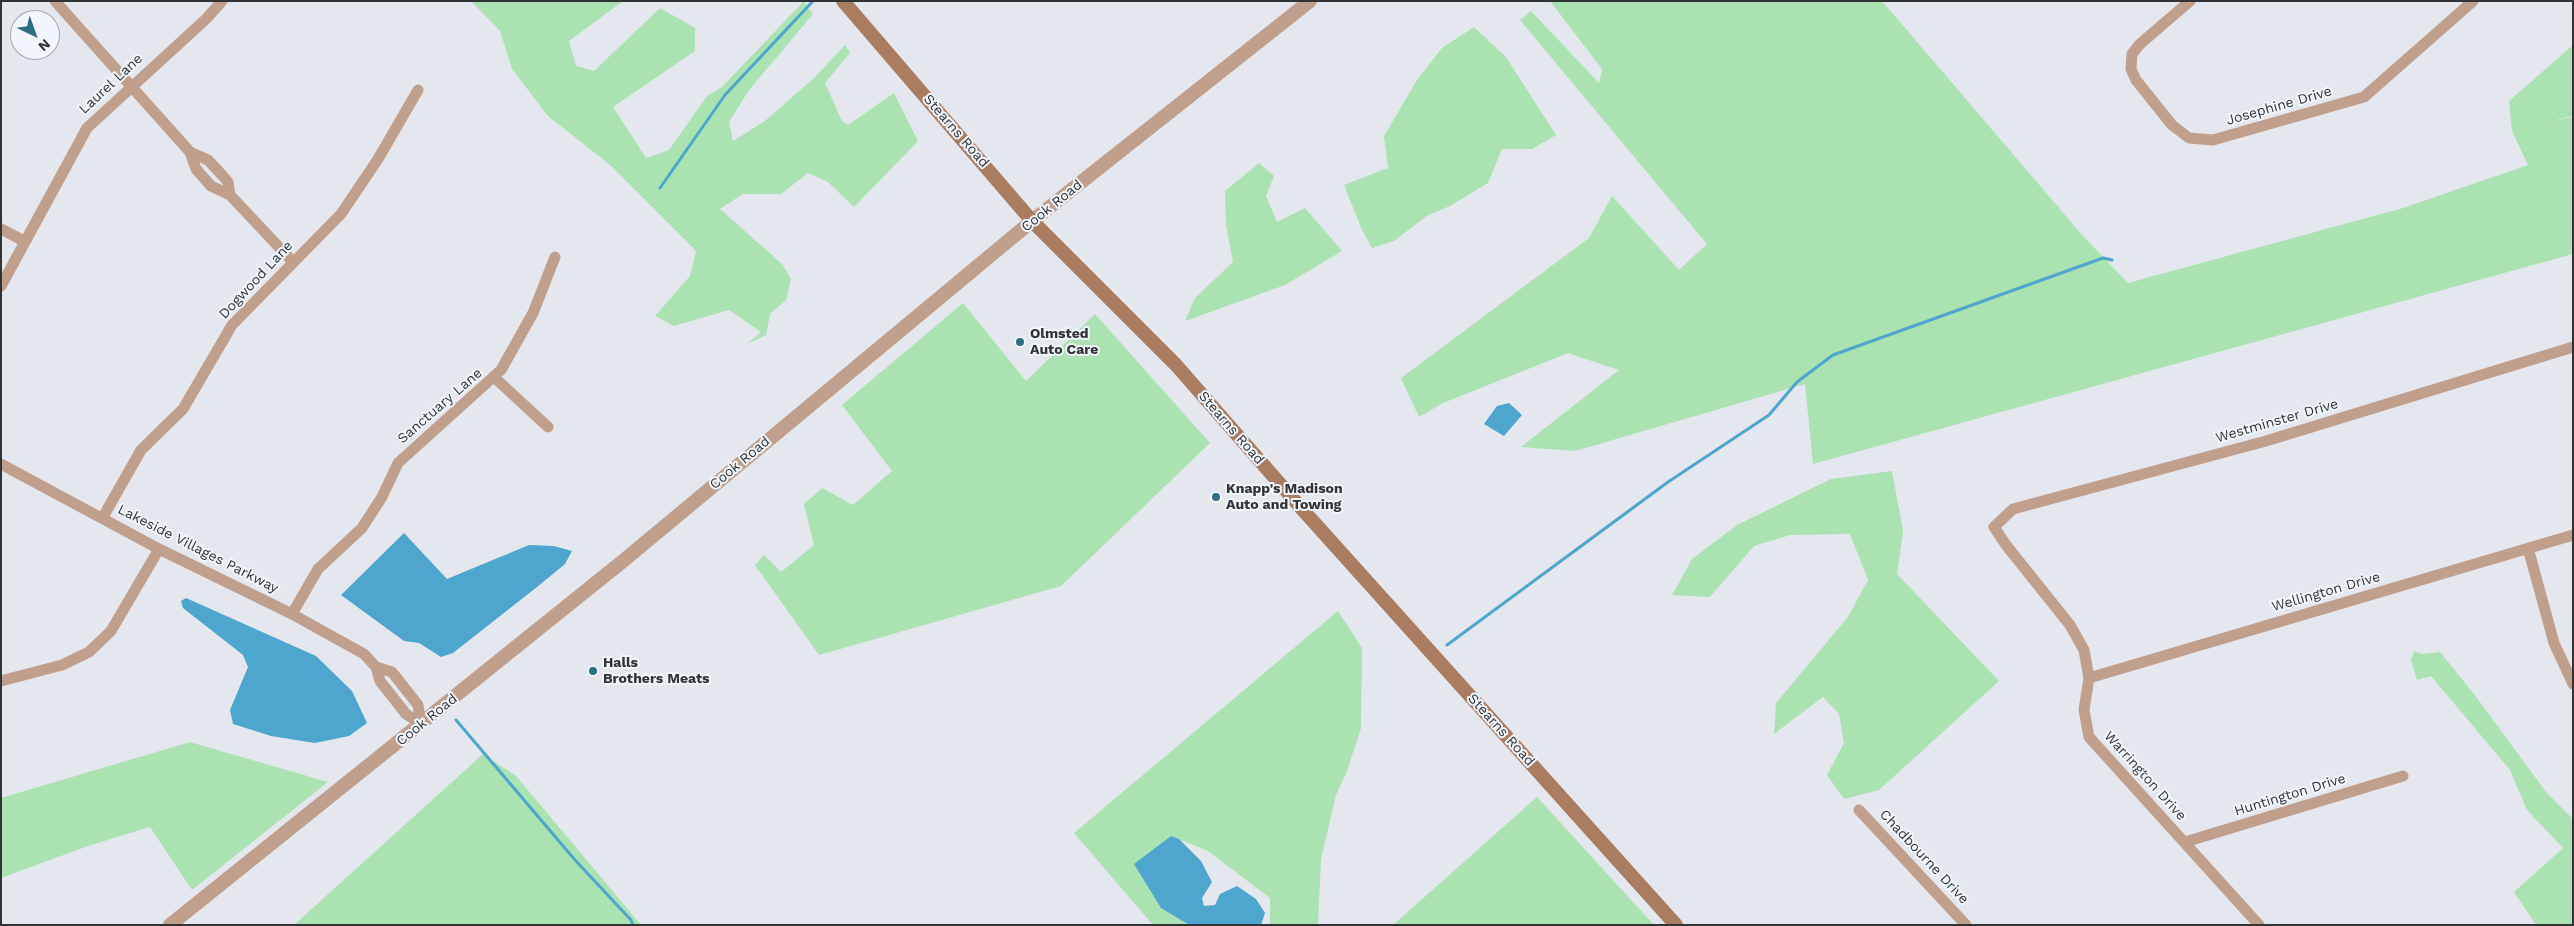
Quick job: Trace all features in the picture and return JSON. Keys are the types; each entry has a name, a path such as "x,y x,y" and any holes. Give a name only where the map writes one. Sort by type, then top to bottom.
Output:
{"main road":[{"name":"Stearns Road","path":"843,1 1032,221 1176,365 1302,509 1676,925"}],"street":[{"path":"56,1 190,152 196,169 211,186 230,195 293,262"},
{"name":"Laurel Lane","path":"1,286 87,128 206,19 222,1"},
{"name":"Cook Road","path":"170,925 623,561 1032,221 1310,1"},
{"name":"Josephine Drive","path":"2190,1 2132,54 2131,68 2136,80 2172,124 2189,138 2213,140 2364,97 2473,1"},
{"name":"Dogwood Lane","path":"103,517 141,450 184,409 232,325 341,214 418,90"},
{"path":"1,229 24,241"},
{"name":"Sanctuary Lane","path":"292,614 318,569 362,528 382,497 398,463 432,430 494,378 533,313 555,257"},
{"name":"Westminster Drive","path":"1994,527 2013,509 2266,441 2573,347"},
{"path":"494,378 548,428"},
{"name":"Lakeside Villages Parkway","path":"1,464 103,517 159,549 292,614 364,654 376,667 380,682 406,714 421,724"},
{"name":"Warrington Drive","path":"1994,527 2006,545 2070,625 2084,650 2089,678 2084,710 2089,737 2259,925"},
{"name":"Wellington Drive","path":"2089,678 2573,535"},
{"path":"2528,548 2554,643 2573,684"},
{"path":"1,681 62,664 89,652 111,631 159,549"},
{"name":"Huntington Drive","path":"2185,842 2403,776"},
{"name":"Chadbourne Drive","path":"1860,810 1966,925"}],"green space":[{"path":"471,1 623,1 569,41 576,66 594,71 660,8 695,28 695,51 613,107 646,158 669,150 707,96 722,87 804,1 813,14 749,90 729,122 733,141 765,121 814,78 845,45 850,53 825,83 842,121 848,125 894,93 918,141 854,207 828,182 808,173 781,194 743,194 720,209 782,264 791,279 786,300 770,314 766,335 747,344 761,332 729,310 674,326 655,316 690,276 696,251 610,165 548,116 512,69 500,31"},
{"path":"1550,1 1882,1 2083,236 2128,283 2403,208 2528,165 2512,131 2509,101 2573,45 2573,116 2548,122 2573,117 2573,254 1813,464 1805,384 1575,451 1521,447 1619,370 1568,353 1443,403 1419,417 1401,378 1589,238 1612,196 1679,270 1707,244 1520,20 1531,11 1599,83 1602,69"},
{"path":"1474,27 1506,57 1556,135 1532,149 1502,149 1488,183 1450,206 1428,215 1394,241 1372,248 1362,230 1344,185 1388,168 1384,136 1417,80 1442,48"},
{"path":"1259,163 1274,176 1266,196 1277,222 1305,208 1342,251 1285,285 1185,321 1195,298 1233,262 1226,225 1225,191"},
{"path":"963,303 1026,381 1095,314 1210,443 1061,586 819,655 755,565 764,555 781,572 814,545 804,504 822,488 853,505 892,471 842,405"},
{"path":"1892,471 1903,531 1897,574 1999,681 1879,790 1844,799 1827,775 1844,743 1839,714 1823,697 1774,734 1776,703 1848,617 1868,580 1850,534 1790,535 1754,546 1710,597 1672,595 1692,559 1737,525 1831,479"},
{"path":"1338,611 1362,648 1361,728 1347,771 1336,795 1321,859 1318,924 1270,925 1270,898 1208,851 1171,836 1161,908 1189,925 1153,925 1074,833"},
{"path":"2414,651 2422,654 2440,652 2474,694 2546,792 2573,819 2573,925 2536,925 2514,892 2563,848 2527,810 2510,770 2431,676 2417,680 2411,660"},
{"path":"190,742 328,782 192,890 150,827 88,846 1,878 1,798"},
{"path":"483,754 516,776 641,925 294,925"},
{"path":"1537,797 1654,925 1393,925"}],"water":[{"path":"1509,403 1522,415 1504,436 1484,424 1497,406"},
{"path":"404,533 447,579 529,545 554,546 572,551 565,564 537,587 453,653 441,657 419,643 404,641 341,595"},
{"path":"186,598 316,656 352,691 367,723 349,736 315,743 271,736 233,724 230,710 248,667 243,655 183,608 181,601"},
{"path":"1171,836 1179,839 1201,861 1212,882 1202,898 1204,906 1215,905 1220,894 1237,886 1256,899 1265,913 1261,925 1189,925 1161,908 1134,864"}],"waterway":[{"path":"660,188 725,95 813,1"},
{"path":"1447,645 1668,482 1769,415 1797,382 1833,355 2103,258 2112,260"},
{"path":"456,720 575,860 631,920 633,925"}],"place":[{"name":"Olmsted Auto Care","path":"1020,342"},
{"name":"Knapp's Madison Auto and Towing","path":"1216,497"},
{"name":"Halls Brothers Meats","path":"593,671"}]}
